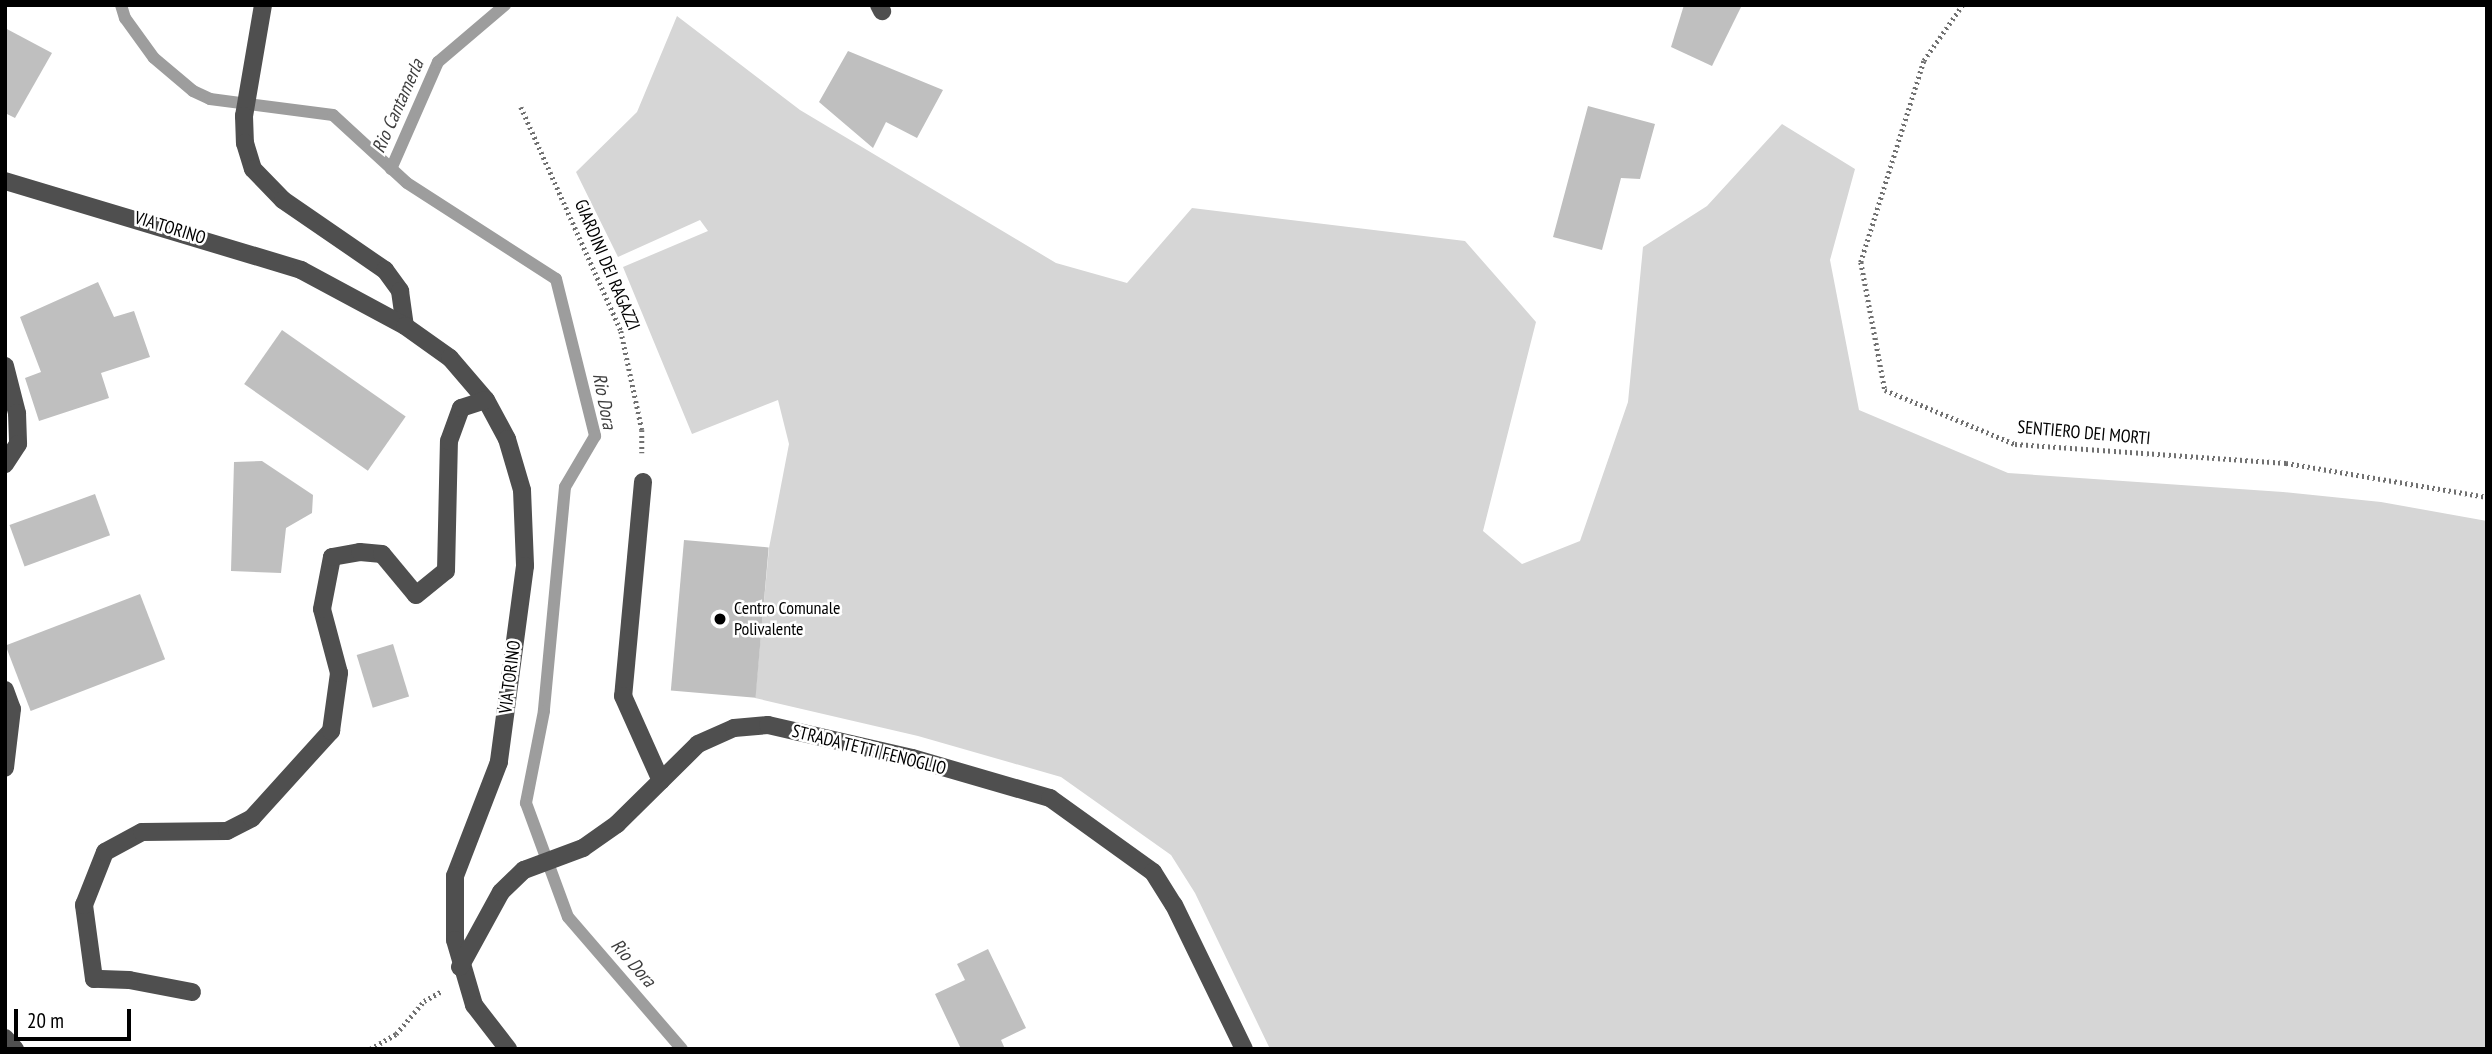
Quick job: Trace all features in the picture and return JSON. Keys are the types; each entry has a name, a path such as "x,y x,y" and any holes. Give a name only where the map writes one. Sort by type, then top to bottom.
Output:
{"street":[{"path":"263,5 244,116 244,143 253,169 282,201 385,270 400,291 405,326"},
{"name":"VIA TORINO","path":"5,181 301,270 405,326 450,358 486,400 507,439 522,490 525,566 499,762 455,876 455,940 460,967 474,1005 508,1049"},
{"path":"5,366 17,413 18,444 5,464"},
{"path":"192,992 129,980 94,979 84,905 105,852 142,832 227,831 252,818 331,731 340,673 322,609 332,557 382,554 416,595 446,571 449,441 461,408 486,400"},
{"path":"643,482 623,696 661,781"},
{"path":"5,690 12,709 5,768"},
{"name":"STRADA TETTI FENOGLIO","path":"460,967 501,892 524,870 583,848 617,824 698,744 734,729 768,725 912,758 1050,798 1153,872 1174,905 1244,1049"},
{"path":"5,1038 15,1049"}],"path":[{"name":"SENTIERO DEI MORTI","path":"1963,5 1924,61 1861,262 1885,390 2015,444 2287,463 2487,497"},
{"name":"GIARDINI DEI RAGAZZI","path":"521,107 621,331 642,430 643,482"},
{"path":"370,1049 396,1034 424,1001 448,987 467,986"}],"shaded area":[{"path":"677,16 800,110 1056,263 1127,283 1192,208 1465,241 1536,322 1483,531 1522,564 1580,541 1628,402 1643,247 1707,206 1782,124 1855,169 1830,260 1859,410 2008,473 2283,492 2381,502 2487,521 2487,1049 1270,1049 1195,893 1171,855 1061,777 918,736 755,698 769,548 789,444 778,400 692,434 623,267 708,231 700,220 618,257 576,172 637,112"}],"building":[{"path":"1684,5 1742,5 1712,66 1671,47"},
{"path":"5,28 52,53 15,118 5,113"},
{"path":"848,51 943,90 917,138 886,122 873,148 819,102"},
{"path":"1588,106 1655,124 1640,179 1621,178 1602,250 1553,237"},
{"path":"98,282 114,317 134,311 150,357 101,373 109,398 39,421 25,378 41,372 20,317"},
{"path":"282,330 406,417 368,471 244,384"},
{"path":"262,461 313,495 312,513 286,528 281,573 231,571 234,462"},
{"path":"95,494 110,535 25,566 9,525"},
{"name":"Centro Comunale Polivalente","path":"684,540 769,547 756,698 671,690"},
{"path":"140,594 165,659 31,711 6,646"},
{"path":"393,644 409,697 373,708 357,655"},
{"path":"988,949 1026,1028 1001,1040 1005,1049 961,1049 935,994 965,980 957,964"}],"waterway":[{"name":"Rio Dora","path":"121,5 125,18 154,58 193,91 210,99 333,115 407,183 556,279 595,436 565,487 544,711 526,803 568,917 682,1049"},
{"name":"Rio Cantamerla","path":"391,169 438,62 505,5"}],"place":[{"name":"Centro Comunale Polivalente","path":"720,619"}]}
